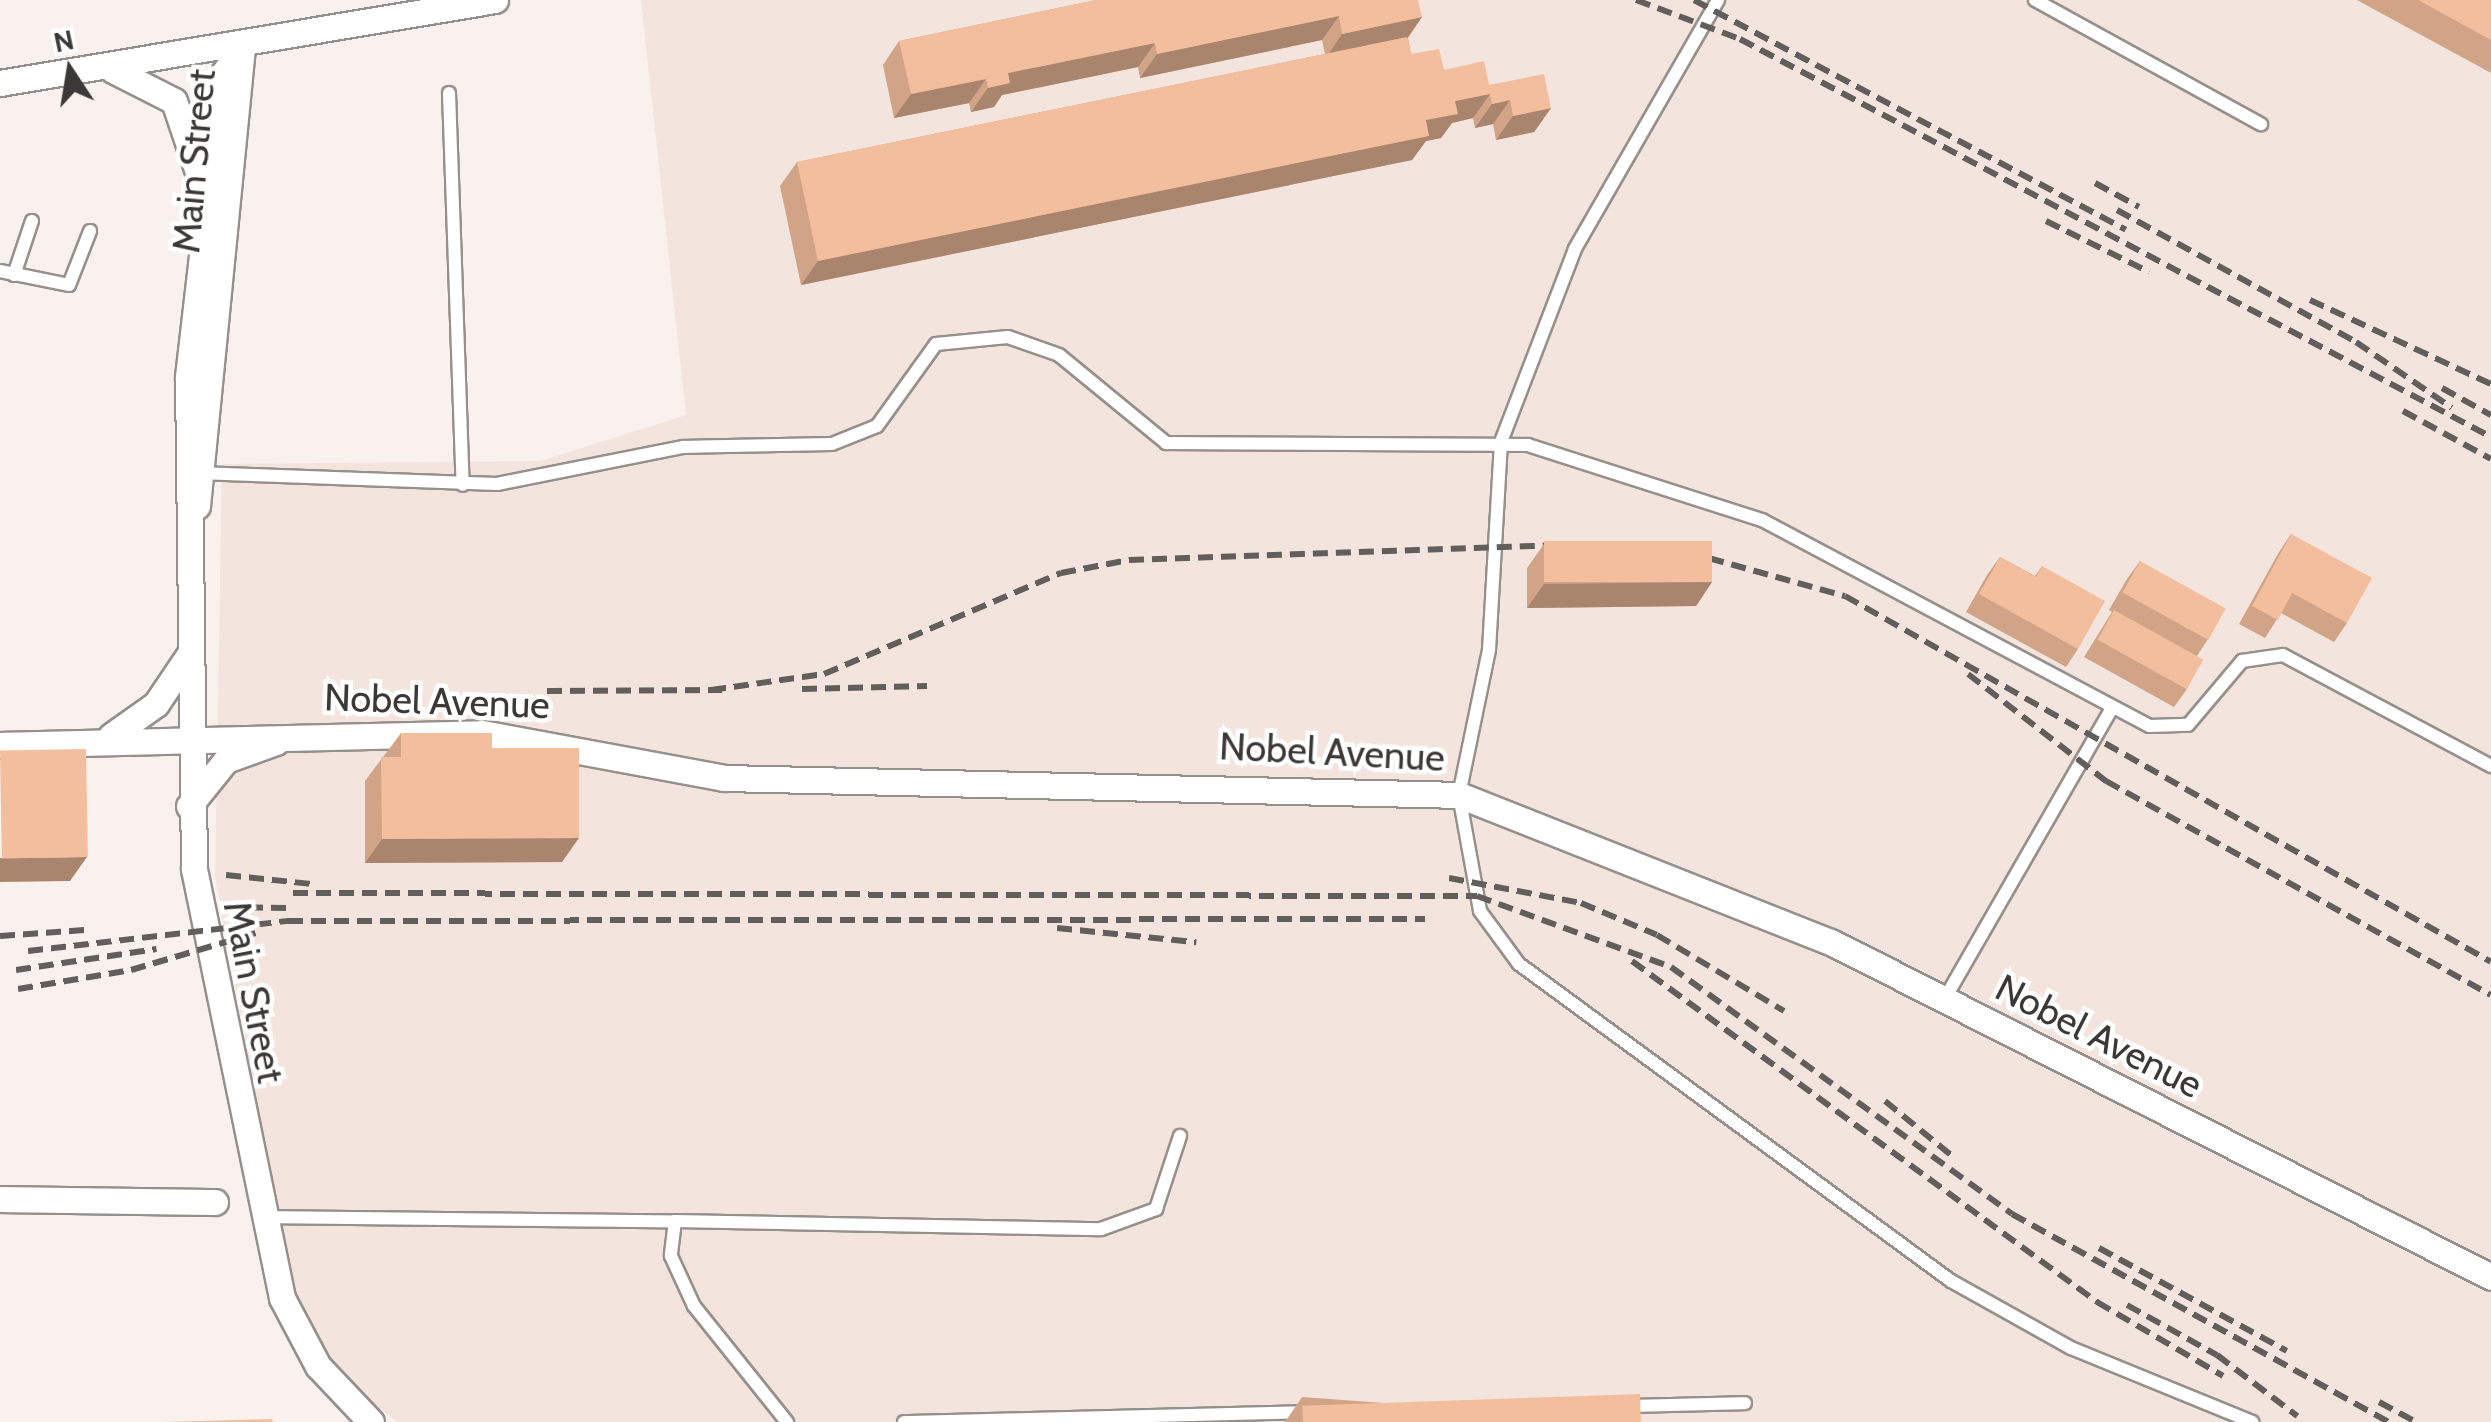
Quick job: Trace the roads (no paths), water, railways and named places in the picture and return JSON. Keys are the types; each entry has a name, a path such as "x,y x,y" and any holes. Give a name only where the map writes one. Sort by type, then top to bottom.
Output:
{"street":[{"path":"0,83 242,48 494,0"},
{"name":"Main Street","path":"242,48 223,74 202,200 186,734 189,796 201,921 260,1218 295,1326 336,1390 371,1422"},
{"name":"Main Street","path":"195,472 242,48"},
{"path":"99,68 135,76 174,101 194,142 202,200"},
{"path":"191,652 156,704 119,738 171,760 189,796 226,760 305,733"},
{"name":"Nobel Avenue","path":"0,745 186,734 515,736 724,778 1458,795 1706,886 1944,1000 2491,1277"},
{"path":"0,1199 214,1202"}],"lane":[{"path":"1718,0 1575,249 1501,442 1490,650 1458,795 1480,910 1519,964 1996,1311 2252,1422"},
{"path":"2035,0 2261,124"},
{"path":"449,93 463,485"},
{"path":"32,221 7,273 69,285 90,231"},
{"path":"195,472 463,485 544,478 683,447 858,438 877,426 936,344 985,334 1059,355 1166,442 1501,442 1762,520 2111,710 2170,731 2201,713 2242,660 2283,655 2491,766"},
{"path":"1944,1000 2111,710"},
{"path":"260,1218 674,1220 1101,1229 1156,1209 1180,1136"},
{"path":"674,1220 672,1256 694,1306 787,1422"},
{"path":"1608,1406 1745,1403"},
{"path":"904,1422 1316,1412"}],"railway":[{"path":"1636,0 1740,39 2491,437"},
{"path":"1694,0 2126,230"},
{"path":"2095,183 2139,207"},
{"path":"2117,210 2356,342 2452,408"},
{"path":"2046,221 2149,272"},
{"path":"2310,300 2491,384"},
{"path":"2442,388 2491,415"},
{"path":"2403,411 2491,459"},
{"path":"711,690 824,674 1061,573 1129,560 1568,545"},
{"path":"1687,552 1845,596 2491,962"},
{"path":"1968,674 2106,781 2491,995"},
{"path":"802,689 927,686"},
{"path":"547,691 722,690"},
{"path":"226,875 311,884"},
{"path":"1449,878 1581,903 1657,935 1784,1011"},
{"path":"293,893 1477,896 1671,967 2012,1214 2389,1422"},
{"path":"225,907 286,908"},
{"path":"28,951 288,921 1425,919"},
{"path":"1057,928 1196,942"},
{"path":"0,936 85,930"},
{"path":"18,989 131,970 256,933"},
{"path":"16,970 156,949"},
{"path":"1632,961 2097,1302 2223,1376"},
{"path":"1885,1101 1951,1155"},
{"path":"2099,1248 2287,1351"},
{"path":"2127,1305 2217,1355 2297,1416"},
{"path":"2379,1402 2416,1422"}]}
